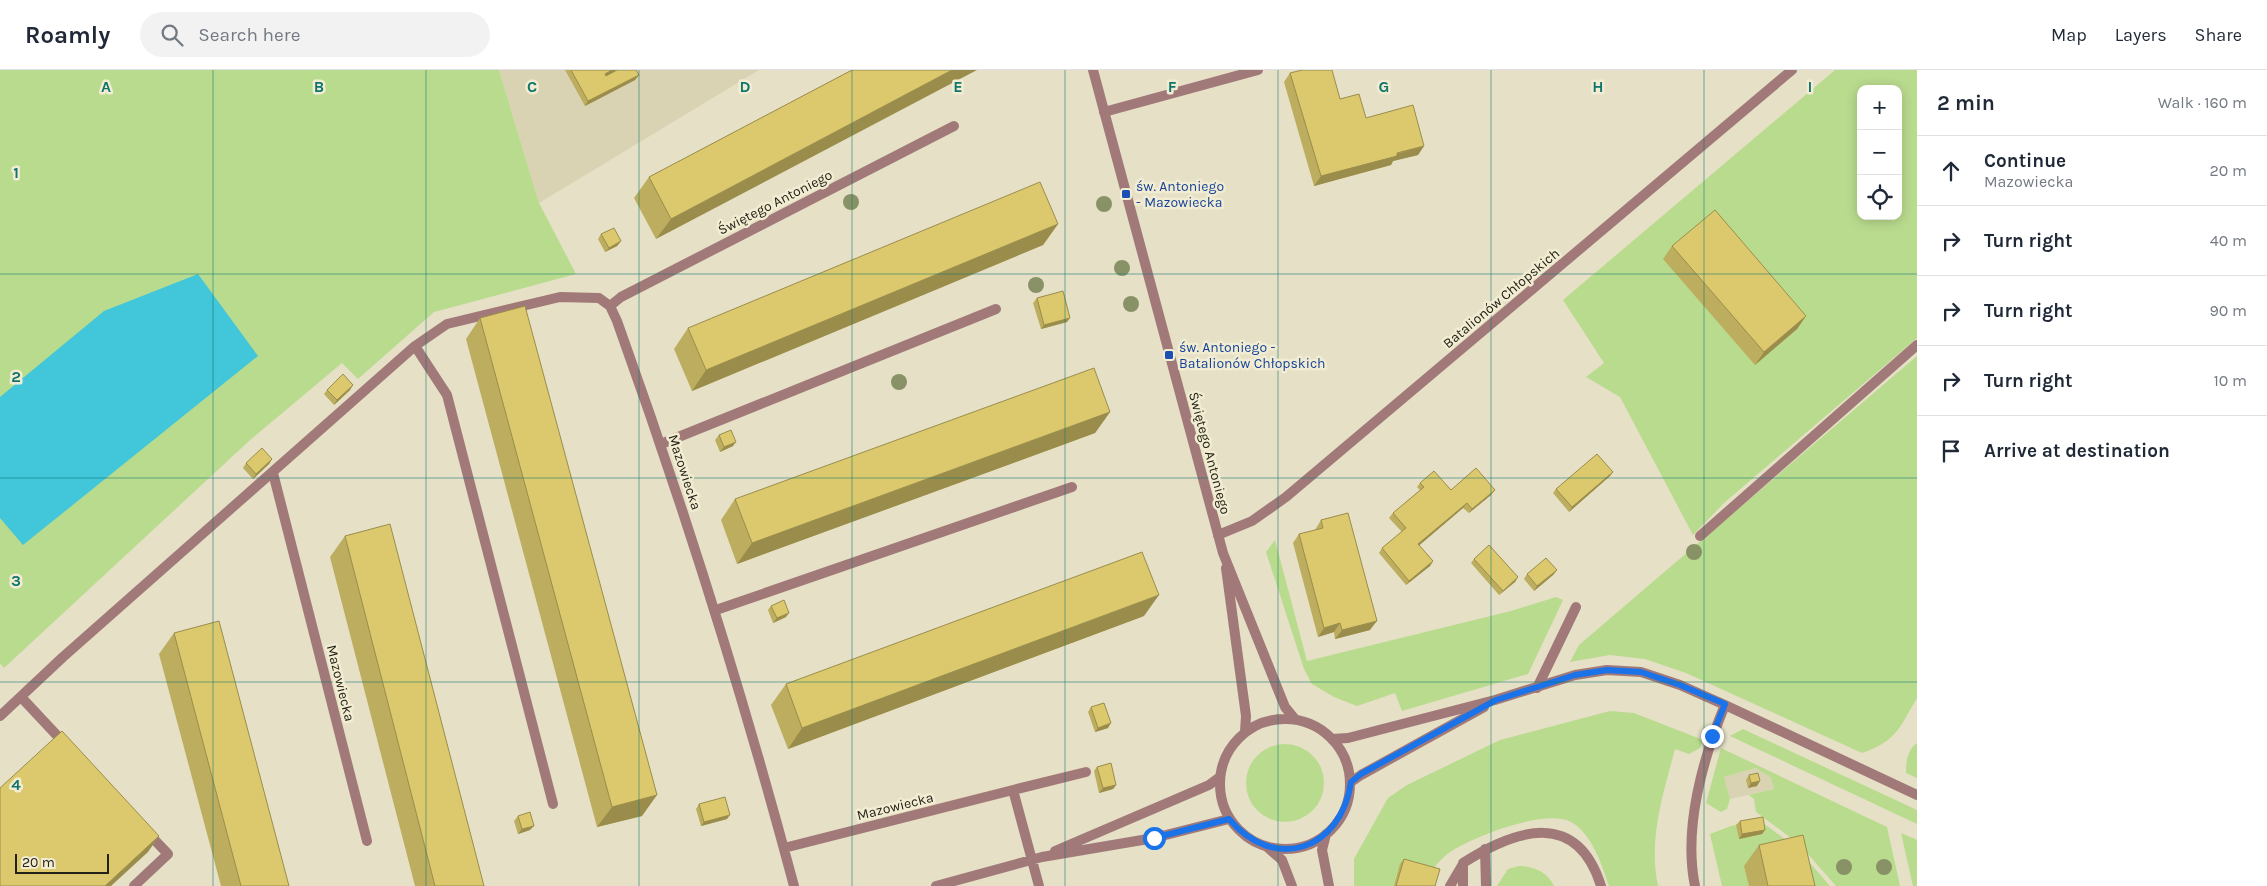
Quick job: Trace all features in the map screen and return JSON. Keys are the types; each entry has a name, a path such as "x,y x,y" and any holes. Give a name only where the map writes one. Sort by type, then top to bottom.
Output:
{"street":[{"name":"Świętego Antoniego","path":"1093,70 1223,552 1285,707 1294,718"},
{"path":"1104,112 1258,70"},
{"name":"Batalionów Chłopskich","path":"1218,535 1252,521 1286,497 1792,70"},
{"name":"Świętego Antoniego","path":"610,306 621,297 954,126"},
{"path":"0,716 415,346 447,324 560,297 598,298 610,306"},
{"name":"Mazowiecka","path":"610,306 662,444 716,610 794,886"},
{"path":"662,444 996,310"},
{"path":"1700,536 1917,345"},
{"path":"415,346 447,395 553,804"},
{"name":"Mazowiecka","path":"273,473 366,841"},
{"path":"716,610 1072,487"},
{"name":"Świętego Antoniego","path":"1223,552 1246,716 1245,732"},
{"path":"1537,688 1576,607"},
{"path":"1332,739 1348,738 1496,700 1575,675 1607,670 1641,672 1680,685 1725,704 1917,795"},
{"path":"21,697 70,749"},
{"path":"1351,782 1361,774 1496,700"},
{"path":"1695,886 1692,871 1693,815 1712,736 1725,704"},
{"path":"1292,886 1282,860 1265,845 1244,833 1229,819 1221,800 1220,776 1229,753 1245,732 1271,720 1294,718 1307,722 1332,739 1347,760 1351,782 1344,810 1326,834 1322,850 1329,886"},
{"name":"Mazowiecka","path":"784,848 1086,772"},
{"path":"1042,857 1209,785 1220,776"},
{"path":"1013,790 1039,886"},
{"path":"936,886 1042,857 1154,838 1229,819"},
{"path":"134,886 168,854 142,827"},
{"path":"1450,886 1463,863 1485,849 1517,835 1548,833 1576,842 1594,865 1601,886"},
{"path":"1265,845 1283,849 1305,846 1326,834"},
{"path":"1485,849 1486,886"},
{"path":"1463,863 1463,886"}],"shaded area":[{"path":"499,70 759,70 539,203"},
{"path":"1756,768 1771,778 1774,789 1730,799 1724,777"}],"green space":[{"path":"0,70 499,70 539,203 576,274 434,312 358,379 342,363 249,441 4,668 0,663"},
{"path":"1835,70 1917,70 1917,338 1724,503 1693,535 1620,397 1586,377 1604,363 1563,300"},
{"path":"1917,356 1917,698 1901,725 1890,738 1883,744 1862,753 1686,673 1645,659 1610,655 1570,662 1579,645"},
{"path":"1275,540 1307,661 1511,611 1556,597 1563,600 1528,674 1402,711 1395,693 1357,706 1334,697 1312,684 1304,669 1266,552"},
{"path":"1610,711 1634,713 1703,740 1700,748 1689,754 1675,749 1658,817 1655,869 1658,886 1609,886 1595,849 1584,832 1569,821 1557,818 1524,822 1506,827 1457,848 1436,865 1424,886 1354,886 1354,859 1388,798 1407,785 1500,740"},
{"path":"1743,729 1917,810 1917,824 1730,736"},
{"path":"1917,743 1917,778 1906,773 1909,753"},
{"path":"1285,744 1300,747 1313,755 1321,768 1324,783 1321,798 1313,811 1300,819 1285,822 1270,819 1257,811 1249,798 1246,783 1249,768 1257,755 1270,747"},
{"path":"1721,748 1887,827 1900,886 1836,886 1799,844 1756,812 1754,799 1749,795 1774,789 1771,778 1756,768 1724,777 1730,799 1727,809 1721,812 1706,803"},
{"path":"1759,820 1797,848 1830,886 1722,886 1710,834 1731,826"},
{"path":"1901,833 1917,840 1917,886 1913,886"},
{"path":"1519,866 1530,867 1540,871 1548,877 1554,886 1497,886 1508,869"}],"water":[{"path":"198,274 258,356 23,545 0,518 0,397 104,311"}],"building":[{"path":"571,70 612,70 605,74 606,76 617,70 636,70 639,75 588,101"},
{"path":"852,70 952,70 671,219 649,177"},
{"path":"1302,70 1332,70 1340,99 1359,94 1366,118 1413,105 1424,146 1397,153 1397,156 1321,176 1290,73"},
{"path":"1040,182 1058,224 706,370 688,328"},
{"path":"1715,210 1806,316 1764,352 1672,246"},
{"path":"614,228 621,241 609,248 601,234"},
{"path":"1063,291 1070,318 1044,325 1037,298"},
{"path":"525,306 657,795 612,807 480,318"},
{"path":"1094,368 1110,412 752,543 735,499"},
{"path":"343,374 353,385 337,400 327,390"},
{"path":"731,430 736,442 724,447 719,435"},
{"path":"262,448 272,459 256,474 246,463"},
{"path":"1597,454 1613,472 1572,507 1556,489"},
{"path":"1476,468 1495,490 1472,509 1467,503 1418,544 1433,561 1409,581 1382,548 1406,528 1393,513 1424,487 1420,483 1434,471 1451,490"},
{"path":"1348,513 1377,621 1342,630 1340,623 1324,628 1299,534 1323,528 1321,520"},
{"path":"390,524 484,886 435,886 345,536"},
{"path":"1489,545 1518,577 1503,591 1474,559"},
{"path":"1142,552 1159,595 802,728 786,684"},
{"path":"1546,558 1557,570 1537,586 1527,574"},
{"path":"784,600 789,613 777,618 771,606"},
{"path":"219,621 289,886 241,886 174,633"},
{"path":"1104,703 1111,723 1098,728 1091,707"},
{"path":"62,731 159,836 105,886 0,886 0,788"},
{"path":"1111,763 1116,785 1103,788 1097,767"},
{"path":"1758,773 1760,781 1751,783 1749,775"},
{"path":"725,797 730,815 704,822 699,804"},
{"path":"530,812 534,826 522,829 518,816"},
{"path":"1763,817 1765,830 1742,834 1740,821"},
{"path":"1803,835 1815,886 1768,886 1759,845"},
{"path":"1404,859 1440,869 1435,886 1396,886"}],"place":[{"name":"św. Antoniego - Mazowiecka","path":"1126,194"},
{"name":"św. Antoniego - Batalionów Chłopskich","path":"1169,355"}],"route":[{"path":"1154,838 1218,820 1229,819 1251,839 1265,845 1283,849 1305,846 1316,842 1337,823 1349,796 1351,782 1361,774 1404,753 1496,700 1575,675 1607,670 1641,672 1680,685 1725,704 1712,736"}]}
